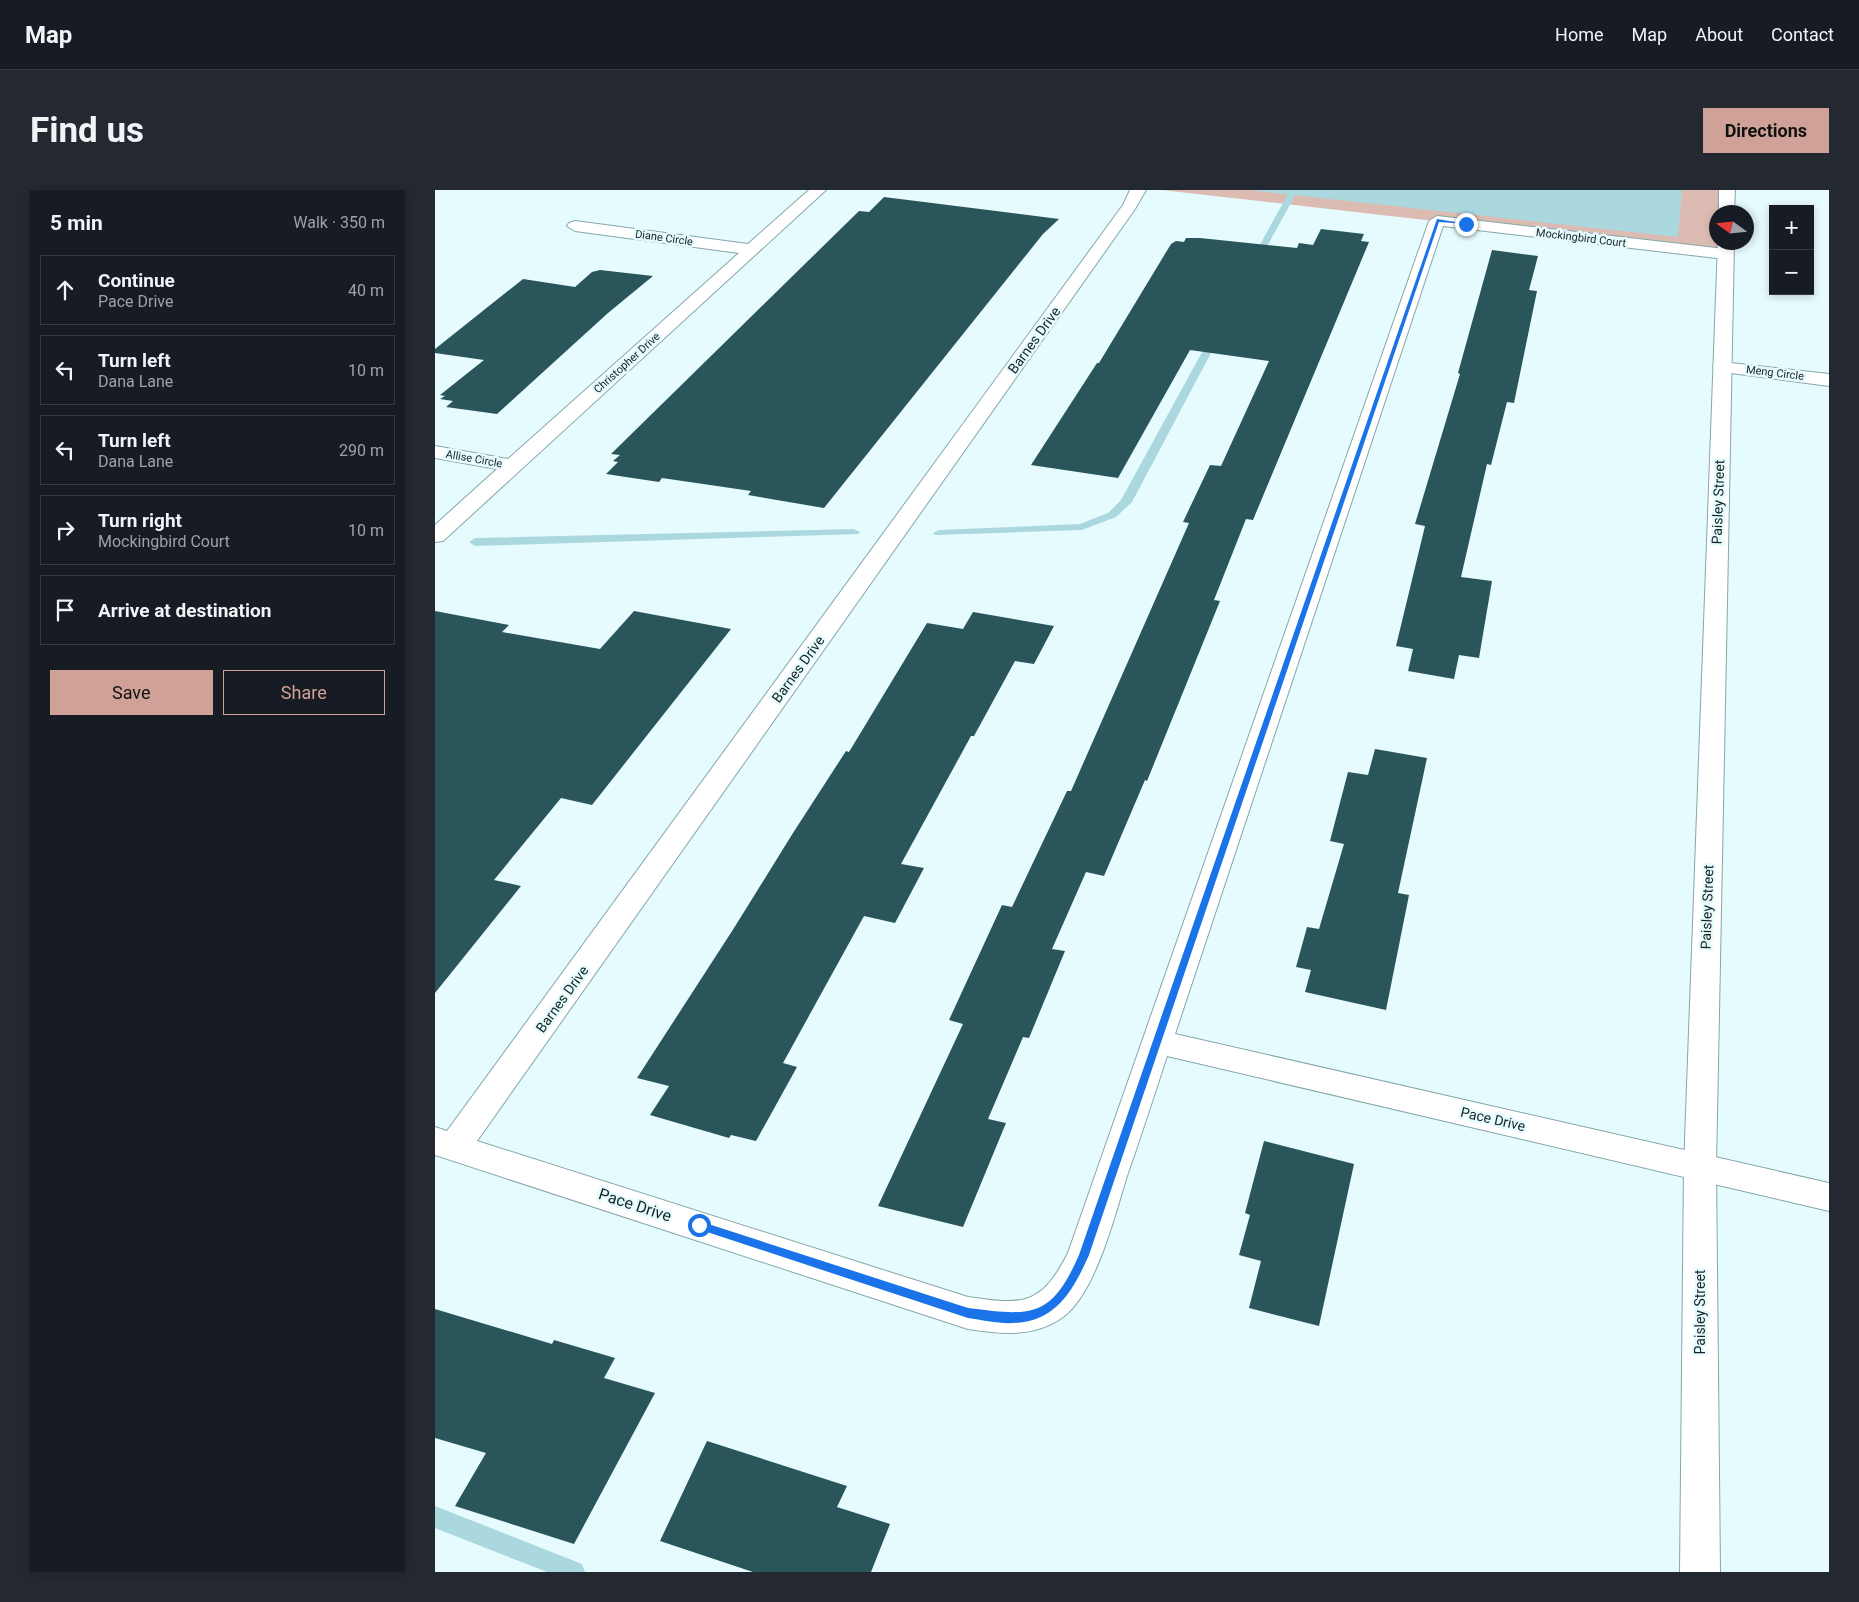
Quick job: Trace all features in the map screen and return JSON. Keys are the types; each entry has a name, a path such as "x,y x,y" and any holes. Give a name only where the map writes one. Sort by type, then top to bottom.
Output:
{"street":[{"name":"Christopher Drive","path":"435,536 818,190"},
{"name":"Barnes Drive","path":"444,1144 1131,206 1138,190"},
{"path":"1727,190 1727,205"},
{"name":"Mockingbird Court","path":"1157,1042 1437,221 1709,246"},
{"name":"Diane Circle","path":"575,226 753,250"},
{"name":"Paisley Street","path":"1700,1572 1700,1167 1726,250"},
{"name":"Meng Circle","path":"1722,367 1829,380"},
{"name":"Allise Circle","path":"435,452 513,466"},
{"name":"Pace Drive","path":"444,1144 968,1313 1014,1319 1038,1314 1059,1300 1073,1281 1084,1255 1157,1042 1829,1197"}],"shaded area":[{"path":"1162,190 1727,190 1727,205 1709,205 1709,250 1725,250 1725,254"}],"water":[{"path":"1248,190 1682,190 1678,237"}],"building":[{"path":"884,197 1059,219 1043,234 824,508 748,495 751,491 662,478 659,482 606,474 618,462 613,461 620,455 611,454 859,211 869,212"},
{"path":"1321,229 1364,234 1361,241 1369,242 1253,520 1246,519 1214,600 1220,601 1147,781 1145,780 1104,876 1086,872 1052,949 1065,951 1029,1038 1023,1037 988,1119 1006,1123 963,1227 878,1206 963,1024 949,1020 1002,905 1012,907 1067,791 1071,791 1189,523 1183,522 1210,465 1221,466 1269,361 1190,350 1118,478 1031,465 1097,363 1099,363 1171,244 1176,241 1184,242 1186,238 1200,238 1297,248 1299,243 1313,245"},
{"path":"1492,250 1538,256 1529,290 1537,291 1514,403 1507,402 1491,465 1487,464 1461,577 1492,581 1479,658 1459,655 1454,679 1408,671 1413,649 1396,646 1425,526 1415,524 1460,374 1458,373"},
{"path":"600,270 653,276 608,313 497,414 446,407 453,401 440,399 445,396 440,395 484,360 435,353 435,349 523,279 575,287 592,272"},
{"path":"435,611 509,625 502,632 600,649 634,611 731,629 592,805 561,798 494,880 521,886 435,993"},
{"path":"973,612 1054,626 1034,664 1015,661 974,736 971,736 901,864 924,868 895,923 864,916 783,1063 797,1067 756,1141 731,1135 729,1138 650,1115 669,1086 637,1078 846,751 849,752 927,623 963,629"},
{"path":"1375,749 1427,758 1398,893 1409,895 1386,1010 1305,992 1311,970 1296,967 1307,927 1319,929 1344,844 1330,841 1348,772 1368,775"},
{"path":"1264,1141 1354,1164 1319,1326 1249,1308 1261,1261 1239,1255 1250,1215 1245,1213"},
{"path":"435,1309 552,1344 554,1340 615,1358 604,1378 655,1393 574,1544 455,1506 486,1453 435,1438"},
{"path":"707,1441 847,1486 837,1507 890,1524 871,1572 753,1572 660,1541"}],"waterway":[{"path":"1254,263 1294,190"},
{"path":"939,533 1082,527 1112,515 1126,502 1215,336"},
{"path":"475,542 854,532"},
{"path":"435,1517 574,1572"}],"route":[{"path":"699,1225 968,1313 994,1318 1014,1319 1038,1314 1059,1300 1073,1281 1084,1255 1437,221 1466,224"}]}
